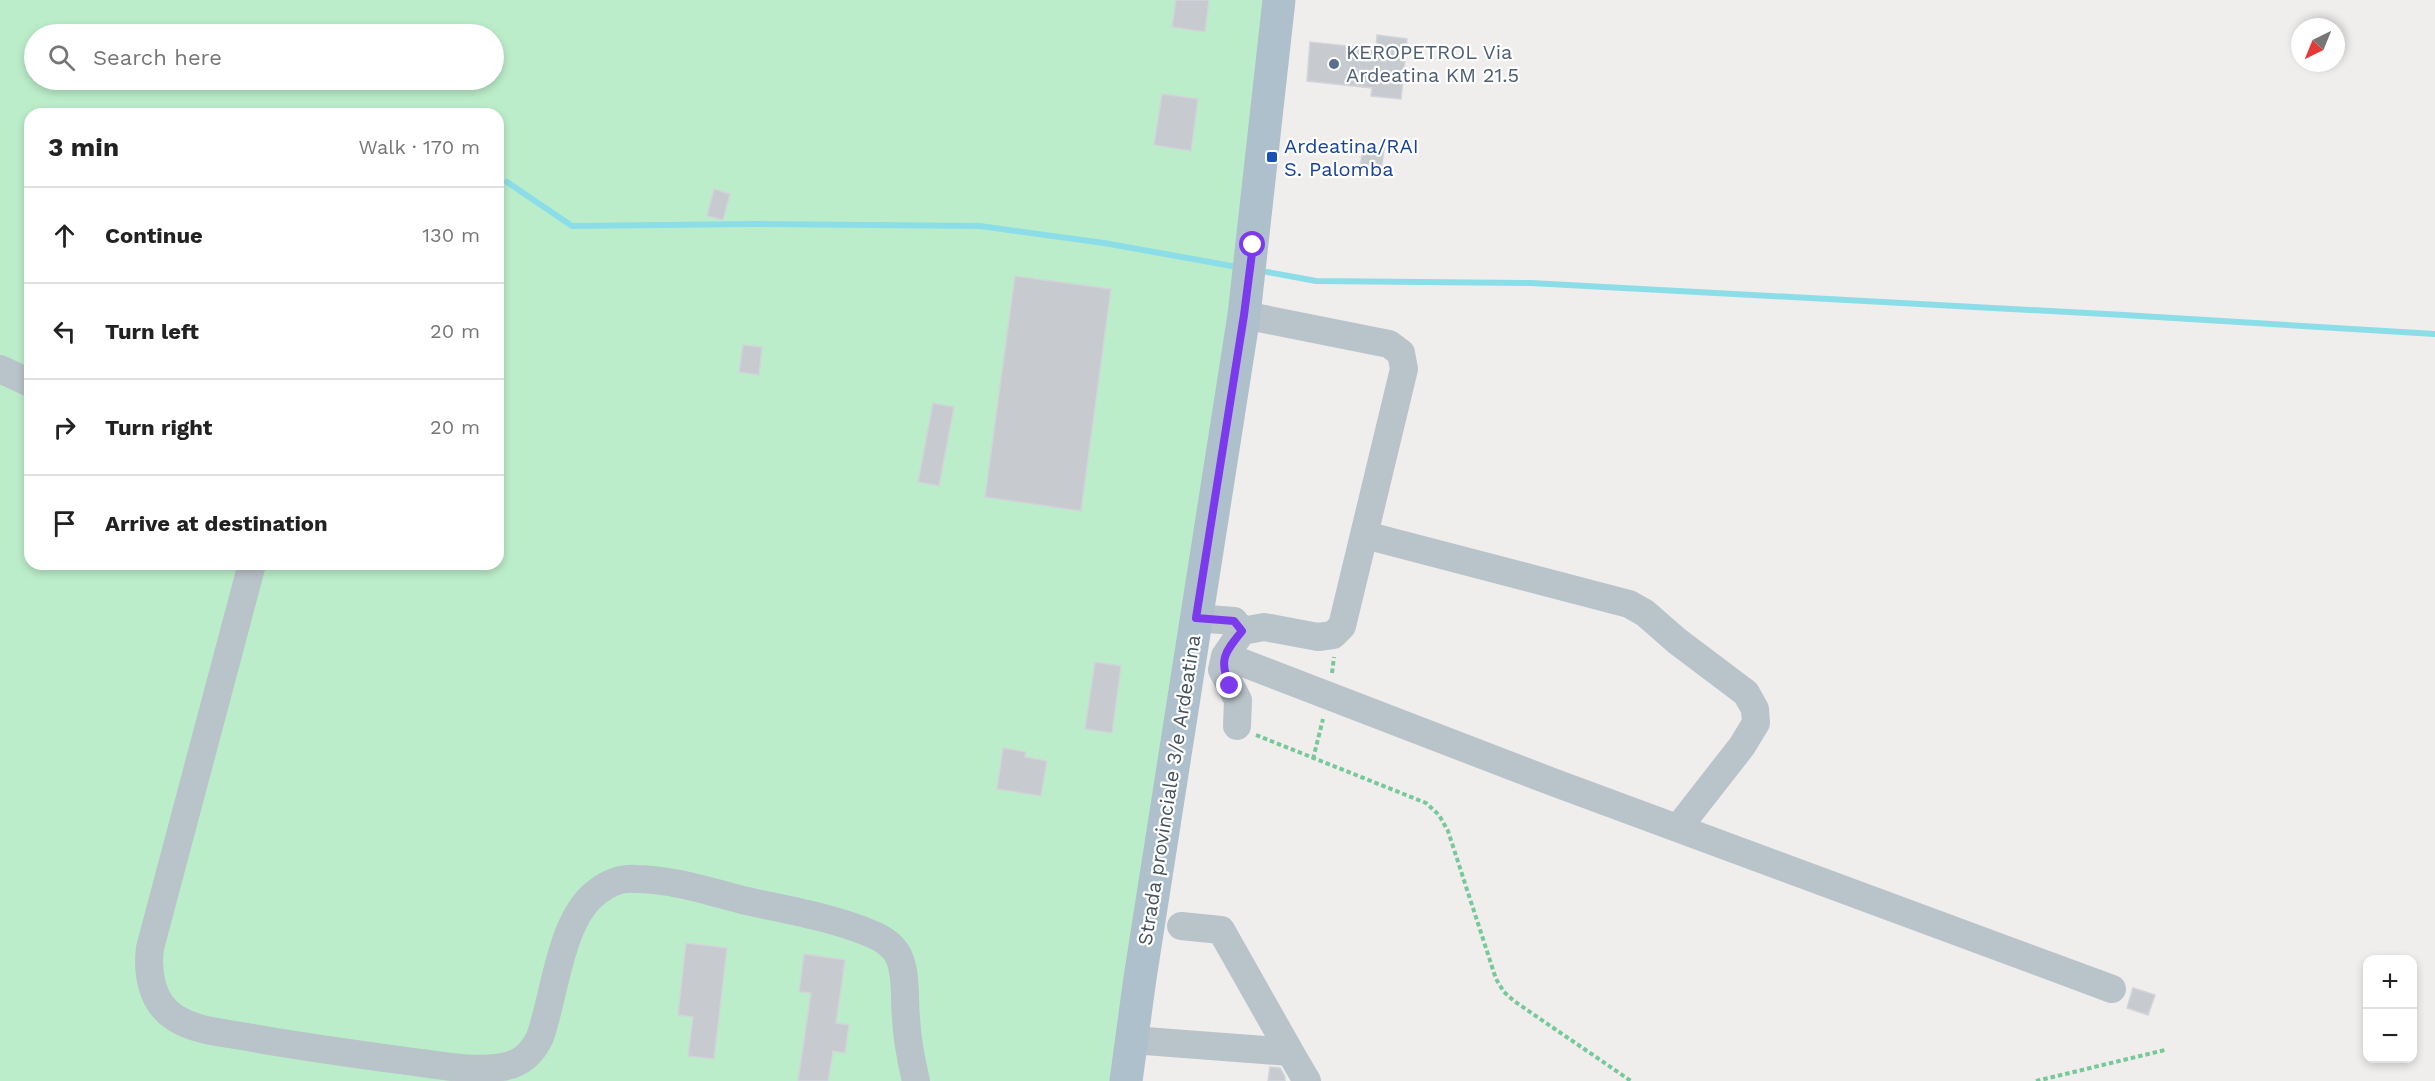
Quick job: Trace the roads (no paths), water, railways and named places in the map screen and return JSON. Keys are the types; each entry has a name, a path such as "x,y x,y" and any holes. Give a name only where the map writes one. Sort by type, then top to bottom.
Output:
{"main road":[{"name":"Strada provinciale 3/e Ardeatina","path":"1126,1081 1244,315 1279,0"}],"lane":[{"path":"1237,726 1238,700 1222,670 1225,656 1242,631 1264,627 1318,637 1333,636 1342,626 1404,369 1401,353 1389,344 1244,315"},
{"path":"0,369 24,380"},
{"path":"1365,535 1629,604 1645,613 1677,641 1746,693 1755,709 1756,723 1742,746 1678,828"},
{"path":"250,570 150,948 149,971 156,995 160,1004 174,1018 200,1028 318,1050 452,1067 490,1068 512,1065 531,1052 540,1037 566,940 582,908 596,893 610,884 625,879 644,879 818,917 884,940 892,947 900,962 908,1041 916,1081"},
{"path":"1196,618 1234,621 1242,631"},
{"path":"1225,656 1678,828 2112,989"},
{"path":"1180,926 1221,930 1307,1081"},
{"path":"1131,1040 1290,1052"}],"waterway":[{"path":"507,182 572,226 750,224 980,226 1104,243 1232,266"},
{"path":"1267,272 1316,281 1531,283 2435,334"}],"place":[{"name":"KEROPETROL Via Ardeatina KM 21.5","path":"1334,64"},
{"name":"Ardeatina/RAI S. Palomba","path":"1272,157"}]}
